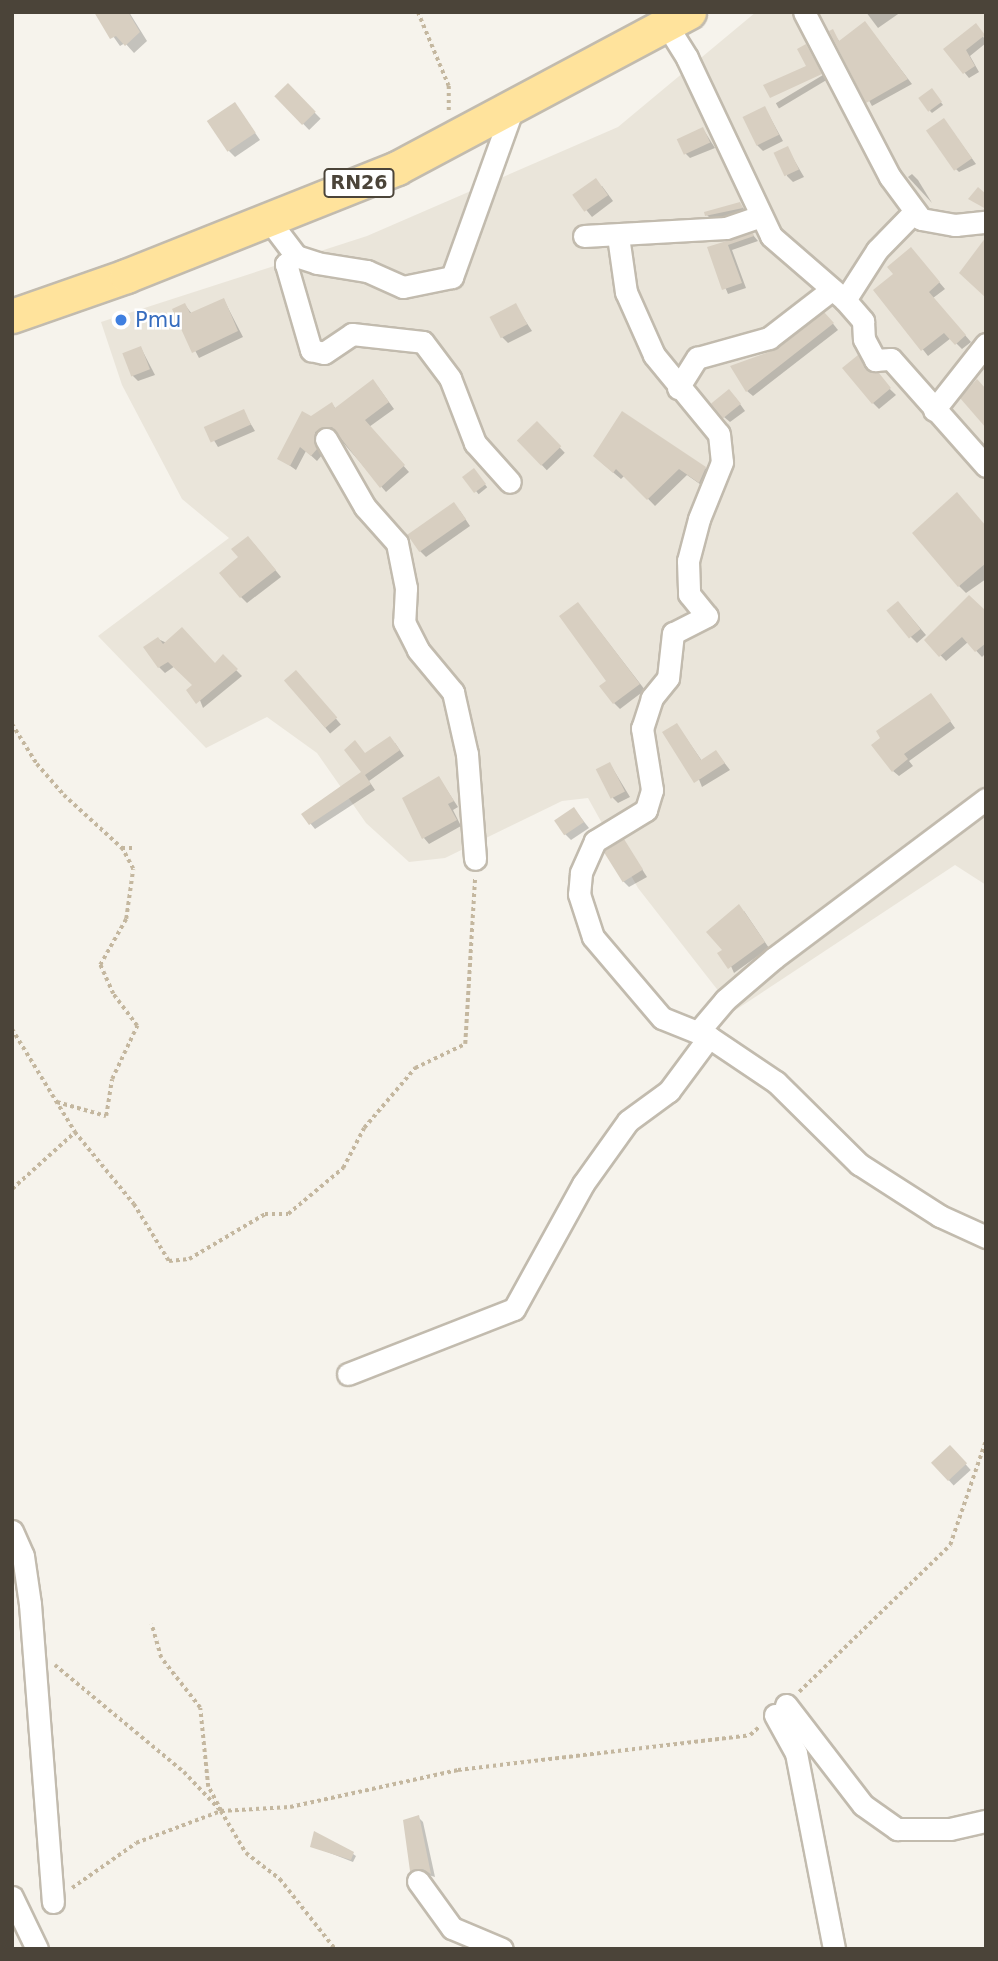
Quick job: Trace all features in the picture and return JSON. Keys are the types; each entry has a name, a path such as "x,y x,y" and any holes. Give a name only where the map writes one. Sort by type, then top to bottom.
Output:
{"main road":[{"name":"RN26","path":"12,316 397,168 512,110 677,18"}],"street":[{"path":"804,12 890,177 921,219 955,225 986,222"},
{"path":"677,18 687,58 771,236 838,295 863,321 864,339 875,360 891,359 986,466"},
{"path":"268,219 296,256 367,271 403,287 452,277 512,110"},
{"path":"678,388 697,358 769,338 838,295 915,211"},
{"path":"584,236 726,228 761,216"},
{"path":"618,236 626,292 654,355 678,388 719,434 722,462 699,519 688,561 689,594 707,616 673,633 668,678 652,698 642,728 652,790 646,810 595,841 581,873 579,894 593,937 626,981 662,1018 703,1034 776,1082 859,1164 940,1216 986,1237"},
{"path":"296,256 286,264 311,350 324,353 352,334 374,340 424,342 450,378 475,443 510,482"},
{"path":"934,410 986,344"},
{"path":"326,439 365,507 397,543 406,588 404,622 418,650 453,692 467,754 475,859"},
{"path":"348,1374 514,1308 583,1184 628,1121 669,1091 725,1000 774,958 986,799"},
{"path":"12,1531 23,1556 35,1653 53,1902"},
{"path":"780,1710 863,1805 897,1829 950,1829 986,1821"},
{"path":"780,1710 796,1754 834,1949"},
{"path":"418,1881 452,1928 502,1949"},
{"path":"12,1897 37,1949"}],"path":[{"path":"418,12 449,86 450,141"},
{"path":"12,724 55,784 122,848 133,869 126,919 100,965 113,994 137,1026 112,1079 106,1116 57,1102"},
{"path":"122,848 132,849"},
{"path":"12,1029 75,1132 134,1203 169,1261 189,1259 265,1214 288,1214 343,1168 364,1128 415,1069 465,1044 475,859"},
{"path":"12,1189 75,1132"},
{"path":"53,1902 136,1843 221,1811 290,1807 458,1770 750,1735 780,1710 950,1545 986,1440"},
{"path":"151,1624 161,1658 200,1708 208,1787 221,1811 246,1853 280,1879 335,1949"},
{"path":"35,1653 112,1710 221,1811"}],"shaded area":[{"path":"756,12 986,12 986,885 955,865 734,1011 638,888 588,798 562,801 445,858 409,862 366,823 317,753 267,717 206,748 98,636 229,538 182,499 122,385 101,322 367,236 618,127"}],"building":[{"path":"94,12 128,12 140,32 125,46 116,36 110,39"},
{"path":"865,21 908,79 866,103 829,31 833,29 839,41"},
{"path":"976,23 985,35 966,50 975,66 963,74 943,49"},
{"path":"806,44 822,74 770,98 763,85 806,66 797,49"},
{"path":"288,83 316,112 302,125 274,96"},
{"path":"932,88 942,102 928,112 918,98"},
{"path":"235,102 256,133 228,152 207,121"},
{"path":"765,106 779,135 757,146 743,117"},
{"path":"944,118 972,158 954,171 926,131"},
{"path":"703,127 710,142 684,155 677,139"},
{"path":"788,146 799,170 784,176 773,153"},
{"path":"596,178 608,195 584,212 572,195"},
{"path":"978,187 986,194 986,209 968,199"},
{"path":"740,202 743,208 705,216 704,212"},
{"path":"753,233 754,236 728,245 742,283 722,290 707,247"},
{"path":"986,237 986,298 959,273"},
{"path":"911,247 940,282 929,292 966,335 955,345 944,333 921,351 873,290 893,274 887,267"},
{"path":"224,298 238,331 192,353 172,309 185,303 190,313"},
{"path":"516,303 527,324 501,338 490,317"},
{"path":"824,312 834,323 746,392 730,366 777,349"},
{"path":"141,346 150,369 131,377 122,353"},
{"path":"858,355 868,371 879,373 891,388 872,404 842,368"},
{"path":"373,379 389,402 365,420 405,465 380,488 332,427 315,432 317,449 311,456 300,447 290,466 277,459 302,411 311,416 332,402 335,408"},
{"path":"977,379 986,389 986,428 960,398"},
{"path":"729,389 741,404 723,418 711,403"},
{"path":"244,409 251,425 211,442 204,427"},
{"path":"622,411 706,467 699,483 679,469 647,500 616,469 613,473 593,456"},
{"path":"537,421 561,446 541,466 517,440"},
{"path":"474,468 486,484 474,493 462,477"},
{"path":"957,492 986,526 986,563 958,587 912,533"},
{"path":"454,502 466,519 419,552 407,535"},
{"path":"248,536 276,570 240,598 219,573 238,557 231,549"},
{"path":"969,595 986,611 986,643 975,652 962,637 939,657 924,640"},
{"path":"898,601 921,629 909,638 886,610"},
{"path":"578,602 640,684 613,704 599,686 606,681 559,616"},
{"path":"182,627 215,663 223,654 238,669 196,704 186,690 192,685 168,662 158,668 143,647 158,637 163,644"},
{"path":"296,670 337,718 325,728 284,680"},
{"path":"931,693 951,721 904,754 908,759 892,772 871,745 880,738 876,731"},
{"path":"677,723 701,760 716,750 725,763 694,783 662,732"},
{"path":"390,736 400,750 365,775 371,784 309,825 301,814 361,772 344,750 355,740 365,753"},
{"path":"610,762 625,791 611,799 596,769"},
{"path":"439,776 454,801 448,804 457,820 422,839 402,798"},
{"path":"574,807 584,822 564,835 554,820"},
{"path":"624,839 643,870 623,882 604,852"},
{"path":"739,904 765,942 728,969 717,953 722,950 706,932"},
{"path":"950,1445 967,1463 948,1481 931,1463"},
{"path":"419,1815 431,1874 423,1869 410,1871 403,1820"},
{"path":"314,1831 354,1852 351,1860 310,1847"}],"place":[{"name":"Pmu","path":"121,320"}]}
